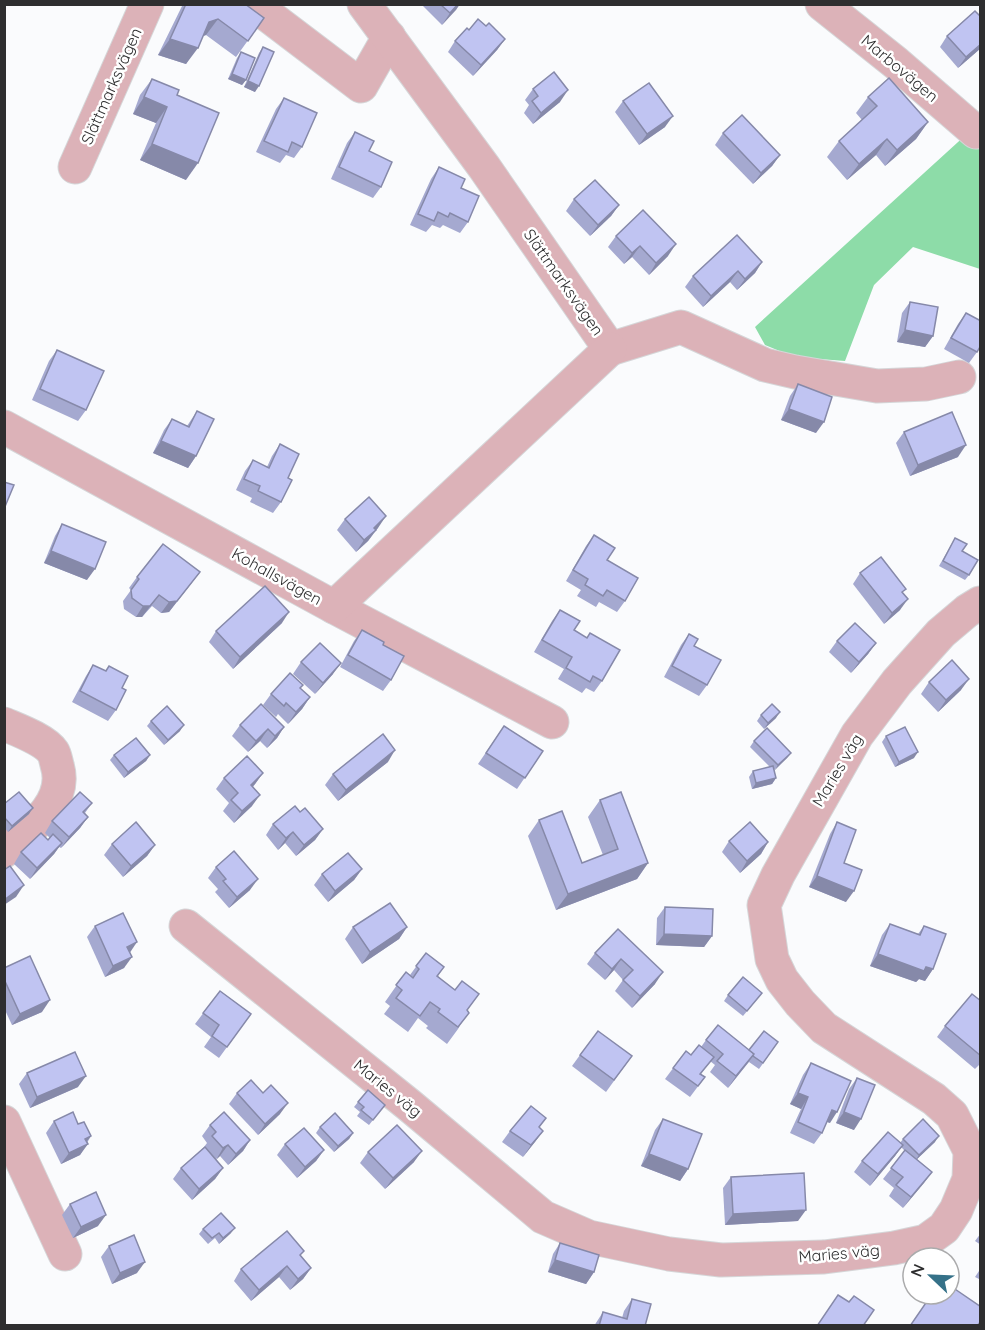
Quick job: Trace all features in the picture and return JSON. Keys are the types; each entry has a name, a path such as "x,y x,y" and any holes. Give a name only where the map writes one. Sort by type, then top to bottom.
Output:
{"street":[{"name":"Slättmarksvägen","path":"75,167 147,4"},
{"path":"253,4 361,86 389,37"},
{"name":"Slättmarksvägen","path":"364,4 484,167 610,350 681,327 765,365 877,386 926,384 959,377"},
{"name":"Marbovägen","path":"822,4 896,63 976,132"},
{"path":"334,607 610,350"},
{"name":"Kohallsvägen","path":"4,427 334,607 552,722"},
{"name":"Maries väg","path":"186,926 409,1105 543,1217 552,1221 590,1237 669,1254 721,1260 824,1257 894,1248 926,1241 944,1228 956,1210 969,1179 970,1151 952,1115 934,1099 824,1028 800,1003 782,980 772,959 764,905 778,874 856,735 897,682 941,633 967,611 981,603"},
{"path":"4,724 39,741 53,751 60,773 56,799 33,826 4,851"},
{"path":"4,1122 64,1254"}],"green space":[{"path":"980,122 980,269 913,247 874,285 845,361 794,357 765,345 755,327"}],"building":[{"path":"186,4 245,4 264,18 248,41 218,19 209,22 198,48 170,39"},
{"path":"440,4 458,4 450,13"},
{"path":"975,11 981,17 981,44 966,57 947,36"},
{"path":"478,19 486,26 489,23 505,39 481,65 455,41"},
{"path":"263,47 274,52 259,86 248,81"},
{"path":"241,52 255,58 246,80 232,74"},
{"path":"554,72 568,90 541,113 532,101 538,96 533,89"},
{"path":"889,78 928,122 897,150 887,139 859,164 839,141 877,106 868,97"},
{"path":"152,79 179,90 177,95 219,113 198,163 152,144 167,107 144,97"},
{"path":"649,83 673,116 647,134 623,101"},
{"path":"284,98 317,113 302,147 292,142 288,152 264,141"},
{"path":"742,115 780,155 761,173 723,133"},
{"path":"355,132 374,141 369,151 392,162 381,187 339,167"},
{"path":"439,167 465,179 461,188 479,196 468,222 450,213 448,217 438,212 434,221 418,214"},
{"path":"595,180 619,205 598,225 574,199"},
{"path":"643,210 676,244 656,263 640,246 632,253 616,236"},
{"path":"737,235 762,262 745,279 738,271 711,296 693,276"},
{"path":"910,302 938,307 933,336 905,330"},
{"path":"966,313 981,321 981,345 977,352 951,338"},
{"path":"57,350 104,371 86,410 40,389"},
{"path":"798,384 832,397 824,422 789,409"},
{"path":"197,411 214,419 196,456 161,441 172,419 189,427"},
{"path":"952,412 966,445 918,465 904,432"},
{"path":"280,444 299,454 288,478 292,480 281,502 258,491 260,486 244,479 253,460 269,468"},
{"path":"4,482 14,485 4,509"},
{"path":"369,497 386,516 374,528 376,530 364,540 345,519"},
{"path":"62,524 106,542 95,569 51,551"},
{"path":"594,535 615,548 607,560 638,578 625,601 607,590 603,596 585,585 588,579 573,570"},
{"path":"955,538 967,544 962,551 978,560 969,575 943,561"},
{"path":"163,544 200,572 177,601 169,602 159,595 150,606 143,606 132,598 131,590 139,579 137,577"},
{"path":"881,557 906,589 902,592 908,599 892,613 860,573"},
{"path":"265,586 289,612 240,657 216,631"},
{"path":"560,610 580,621 574,630 587,638 590,633 620,650 602,681 593,676 590,682 566,668 572,657 542,640"},
{"path":"855,623 876,643 859,662 837,641"},
{"path":"362,630 404,656 391,680 348,655"},
{"path":"689,634 698,639 694,646 721,660 707,685 672,666"},
{"path":"320,643 341,663 323,683 301,662"},
{"path":"952,660 969,679 946,700 929,682"},
{"path":"93,665 106,671 109,666 128,676 122,688 126,690 116,710 80,691"},
{"path":"290,673 303,685 300,688 310,697 296,712 286,703 284,706 271,694"},
{"path":"261,704 284,727 275,736 268,729 256,741 240,725"},
{"path":"772,704 780,712 768,723 761,715"},
{"path":"167,706 184,725 168,740 151,721"},
{"path":"504,726 543,751 525,778 486,753"},
{"path":"905,727 918,752 899,762 886,736"},
{"path":"767,728 791,753 778,765 754,741"},
{"path":"383,734 395,750 346,790 333,774"},
{"path":"136,738 150,755 128,772 114,755"},
{"path":"247,756 263,773 251,785 260,795 242,811 231,800 238,793 224,778"},
{"path":"773,766 776,778 756,783 753,771"},
{"path":"19,792 33,808 12,826 4,817 4,804"},
{"path":"80,792 92,803 83,812 88,817 69,837 52,821"},
{"path":"621,792 648,863 568,894 539,820 562,811 582,863 618,849 600,800"},
{"path":"295,806 300,812 305,808 323,829 304,845 293,832 286,838 273,824"},
{"path":"136,822 155,845 131,866 112,844"},
{"path":"750,822 768,842 747,861 729,841"},
{"path":"837,822 856,830 844,863 862,870 854,891 817,876"},
{"path":"41,833 48,840 53,834 62,843 37,868 21,852"},
{"path":"234,851 258,879 237,897 223,881 226,879 216,867"},
{"path":"348,853 362,869 335,891 322,874"},
{"path":"10,866 24,885 4,900 4,870"},
{"path":"390,903 407,927 370,952 353,927"},
{"path":"665,907 713,909 712,936 664,934"},
{"path":"123,913 137,942 127,947 132,957 113,966 95,926"},
{"path":"890,924 920,935 924,926 946,934 933,969 926,967 924,971 878,954"},
{"path":"618,929 663,972 640,996 623,980 633,970 621,959 612,969 595,953"},
{"path":"426,953 444,967 437,976 455,990 462,981 479,994 458,1027 438,1012 440,1009 430,1002 420,1016 396,998 402,990 396,985 406,972 413,978 419,969 416,966"},
{"path":"30,956 50,1000 20,1014 4,979 4,968"},
{"path":"743,977 762,993 747,1011 728,995"},
{"path":"220,991 251,1014 227,1047 212,1036 219,1025 203,1013"},
{"path":"972,994 981,1001 981,1056 945,1026"},
{"path":"718,1025 754,1054 736,1076 717,1061 723,1054 706,1040"},
{"path":"598,1031 632,1056 614,1080 580,1055"},
{"path":"764,1031 778,1042 763,1063 749,1050"},
{"path":"699,1045 714,1057 700,1074 705,1077 698,1086 673,1068 686,1051 691,1055"},
{"path":"75,1052 86,1076 37,1097 27,1073"},
{"path":"811,1063 851,1081 837,1112 832,1110 822,1133 798,1122 808,1097 798,1093"},
{"path":"857,1078 875,1085 861,1119 844,1112"},
{"path":"251,1080 263,1093 271,1085 288,1103 265,1124 237,1093"},
{"path":"368,1090 385,1105 373,1120 361,1110 364,1107 358,1102"},
{"path":"531,1106 546,1118 539,1127 543,1131 531,1145 510,1131"},
{"path":"73,1112 78,1124 84,1122 91,1136 85,1139 88,1144 69,1153 54,1121"},
{"path":"224,1112 250,1140 236,1154 228,1145 223,1148 212,1136 216,1132 210,1125"},
{"path":"335,1113 353,1133 338,1146 320,1127"},
{"path":"663,1119 702,1134 688,1169 649,1154"},
{"path":"923,1119 939,1136 919,1155 903,1139"},
{"path":"397,1125 422,1151 393,1178 368,1152"},
{"path":"304,1128 324,1150 305,1167 285,1144"},
{"path":"888,1132 903,1145 878,1174 862,1161"},
{"path":"205,1147 223,1168 199,1189 181,1168"},
{"path":"905,1150 932,1172 911,1197 896,1185 903,1177 891,1168"},
{"path":"804,1173 806,1210 733,1214 731,1177"},
{"path":"96,1192 106,1215 81,1227 70,1204"},
{"path":"221,1213 235,1228 223,1238 219,1233 212,1238 203,1229"},
{"path":"287,1231 304,1251 300,1255 311,1268 298,1279 287,1266 259,1290 241,1269"},
{"path":"134,1235 145,1262 120,1273 109,1246"},
{"path":"560,1243 599,1255 594,1272 555,1260"},
{"path":"961,1293 981,1307 981,1321 977,1326 910,1326 924,1306 961,1306"},
{"path":"838,1295 849,1302 854,1296 874,1310 863,1326 817,1326"},
{"path":"632,1299 651,1304 645,1326 599,1326 603,1312 627,1319"}]}
